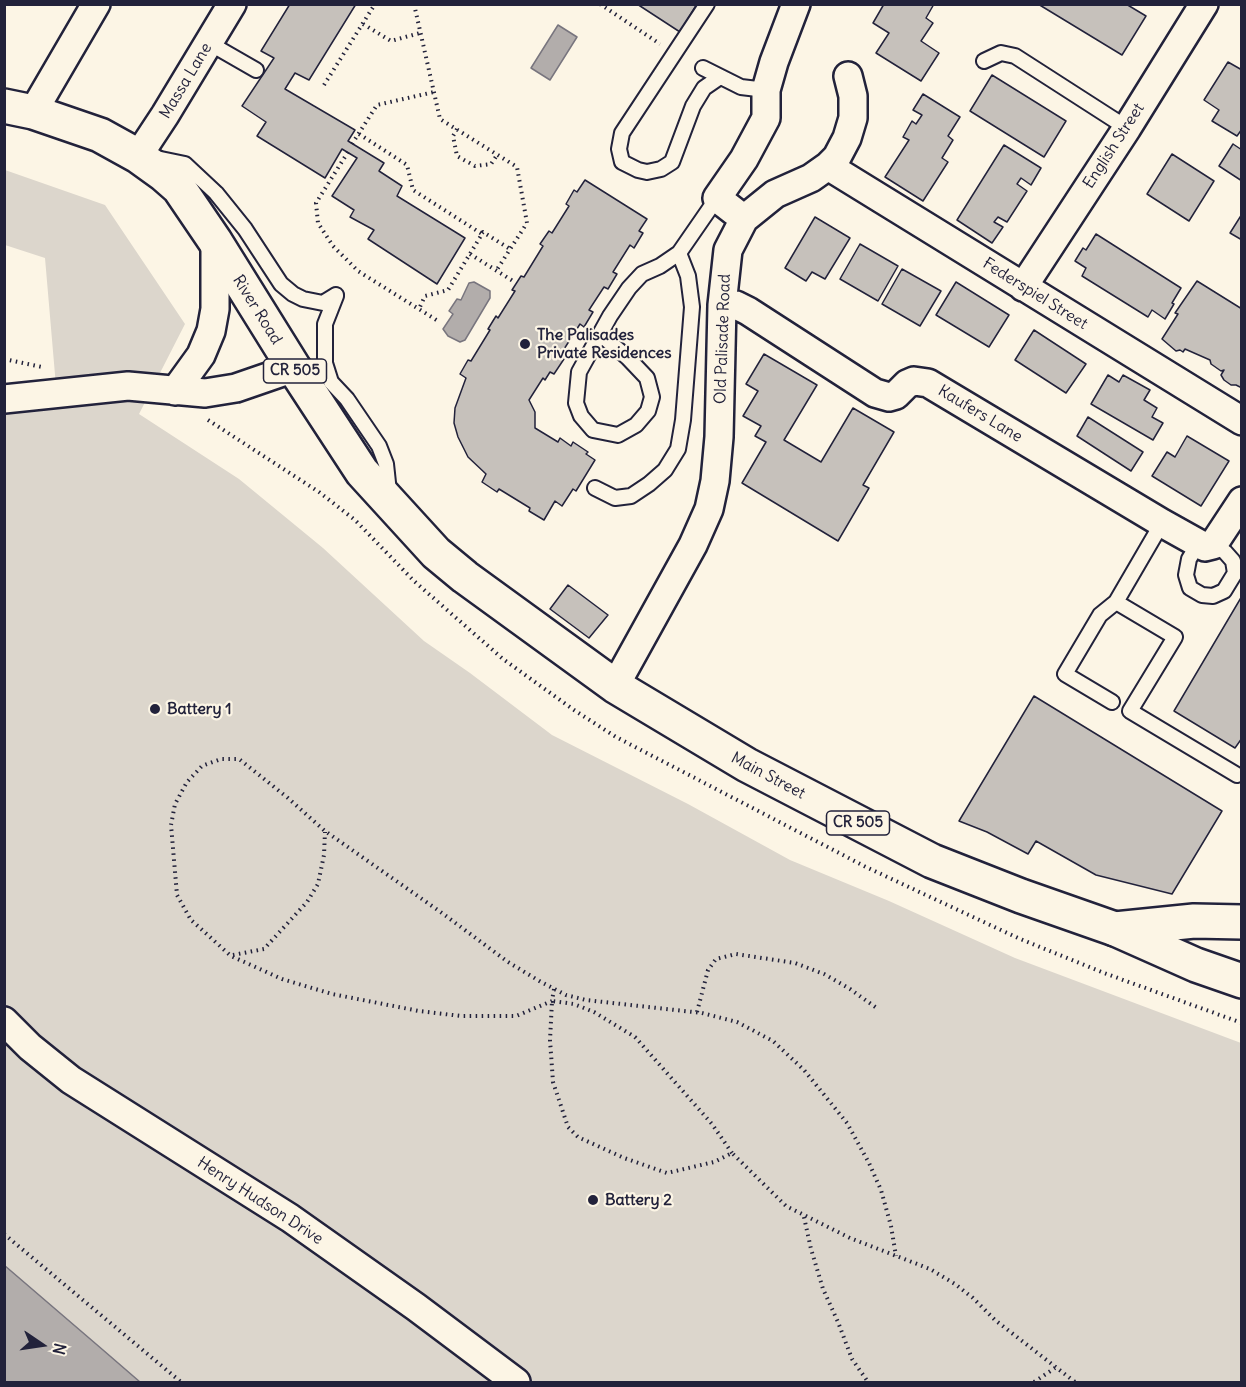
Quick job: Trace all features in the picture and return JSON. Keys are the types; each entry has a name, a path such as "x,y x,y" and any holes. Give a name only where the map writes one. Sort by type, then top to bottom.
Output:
{"main road":[{"name":"River Road","path":"19,109 100,135 138,156 178,188 362,472 436,553 465,577"},
{"name":"Main Street","path":"465,577 615,686 747,765 932,861 1021,896 1115,929 1194,921 1242,922"},
{"name":"CR 505","path":"1115,929 1196,965 1242,981"}],"street":[{"path":"19,109 96,4"},
{"name":"Massa Lane","path":"138,156 232,4"},
{"path":"796,4 765,90 766,118 744,159 717,198 744,219 775,194 811,178 828,166 837,157 848,138 853,118 853,96 848,76"},
{"name":"English Street","path":"1023,287 1127,128 1204,4"},
{"name":"Federspiel Street","path":"828,166 1242,421"},
{"name":"Old Palisade Road","path":"615,686 693,545 709,509 715,481 719,436 722,305 728,250 744,219"},
{"path":"175,391 201,355 211,331 215,309 214,241"},
{"name":"Kaufers Lane","path":"722,305 736,305 748,311 874,393 889,397 896,395 914,381 928,383 1162,523 1205,545 1242,501"},
{"path":"4,399 128,386 204,393 236,388 294,368"},
{"name":"Henry Hudson Drive","path":"4,1021 30,1047 71,1080 290,1218 416,1307 516,1383"}],"lane":[{"path":"707,4 622,133 619,149 622,162 647,172 661,169 672,162 693,106 704,88 720,76"},
{"path":"209,43 256,70"},
{"path":"984,61 1001,53 1015,56 1127,128"},
{"path":"703,68 741,87 765,90"},
{"path":"138,156 161,158 184,164 216,193 245,229 281,284 293,294 303,299 323,303 336,295 325,324 325,363 332,382 347,399 379,446 386,464 390,503"},
{"path":"600,334 647,378 652,397 648,411 636,425 618,435 593,430 581,416 576,404 579,372 600,334 629,288 642,274 660,266 679,253 717,198"},
{"path":"595,488 615,498 631,496 665,470 678,449 684,420 692,307 688,276 679,253"},
{"path":"1112,702 1065,674 1100,615 1116,602 1162,523"},
{"path":"1116,602 1175,637 1130,711 1237,775"}],"path":[{"path":"324,85 375,4"},
{"path":"414,4 440,119 517,167 527,223 496,271"},
{"path":"600,4 675,53"},
{"path":"363,24 391,41 420,33"},
{"path":"352,144 377,105 434,92"},
{"path":"457,129 453,136 457,156 475,166 491,164 497,155"},
{"path":"359,134 407,165 413,190 510,249"},
{"path":"348,152 316,203 318,223 333,246 358,271 438,321"},
{"path":"419,309 426,296 448,290 482,234"},
{"path":"470,254 513,281"},
{"path":"896,1256 881,1190 847,1123 804,1070 773,1041 737,1022 697,1012 578,998 554,989 508,962 325,831 239,759 221,759 202,766 187,782 175,804 171,825 177,895 191,920 231,956 282,979 332,994 419,1011 461,1017 516,1016 552,1001 577,1005 594,1011 635,1037 711,1124 732,1153 786,1206 850,1238 896,1256 930,1269 955,1284 1075,1383"},
{"path":"231,956 264,949 307,902 318,884 324,855 325,831"},
{"path":"697,1012 708,970 716,959 736,954 795,963 824,974 878,1010"},
{"path":"554,989 550,1040 553,1082 568,1127 578,1137 624,1158 667,1173 714,1162 732,1153"},
{"path":"577,1005 578,998"},
{"path":"804,1216 823,1289 852,1359 868,1383"},
{"path":"4,1234 181,1383"},
{"path":"1034,1383 1055,1368"}],"shaded area":[{"path":"558,25 577,37 550,80 531,68"},
{"path":"5,170 105,205 185,324 139,414 239,479 323,548 424,641 552,735 688,804 790,860 889,901 1015,958 1241,1043 1241,1382 104,1382 5,1299 5,413 57,398 45,258 5,245"},
{"path":"474,282 490,291 490,298 465,340 460,342 448,336 443,329 453,314 449,311 457,299 461,300 469,283"},
{"path":"4,1265 103,1350 140,1382 5,1382"}],"building":[{"path":"290,4 356,4 309,80 295,73 285,89 355,130 348,141 384,163 379,171 402,186 397,196 465,238 437,284 368,239 374,230 350,217 354,210 332,196 357,158 342,149 325,178 257,136 266,122 242,106 274,58 261,51"},
{"path":"637,4 697,4 680,32"},
{"path":"884,4 934,4 926,18 933,23 921,41 939,53 921,81 876,53 889,33 873,23"},
{"path":"1038,4 1126,4 1146,16 1122,55"},
{"path":"1228,62 1242,70 1242,129 1237,136 1212,121 1219,110 1204,100"},
{"path":"992,75 1066,121 1044,157 970,111"},
{"path":"923,94 960,117 948,136 953,140 942,158 948,162 923,201 885,177 909,140 903,137 912,121 916,124 922,115 913,110"},
{"path":"1233,144 1242,150 1242,181 1219,166"},
{"path":"1004,145 1041,168 1031,185 1021,178 1017,184 1027,191 1007,222 998,217 994,222 1003,227 992,243 957,220"},
{"path":"1172,154 1214,181 1189,221 1147,194"},
{"name":"The Palisades Private Residences","path":"585,180 647,219 639,231 643,233 634,248 630,245 613,272 617,274 608,289 604,287 589,310 593,312 584,327 580,324 559,357 564,359 554,374 550,372 545,380 543,378 529,400 535,412 535,428 558,442 560,438 571,446 573,442 595,460 576,491 573,489 562,506 555,501 544,520 529,511 530,508 499,489 497,492 482,482 486,474 468,457 458,437 454,423 455,408 466,378 460,374 468,360 471,361 496,316 498,318 515,291 512,290 521,276 524,277 543,246 540,244 549,231 552,233 569,206 566,204 574,190 577,192"},
{"path":"1242,214 1242,240 1230,233"},
{"path":"815,217 850,238 825,279 812,272 806,281 785,268"},
{"path":"1096,234 1181,288 1165,319 1152,310 1148,317 1082,276 1086,268 1075,261 1083,248 1086,250"},
{"path":"860,244 898,266 878,301 840,279"},
{"path":"902,269 941,291 920,326 882,304"},
{"path":"1197,281 1242,309 1242,388 1224,380 1221,375 1224,370 1221,371 1211,364 1210,360 1185,349 1183,352 1176,351 1162,339 1178,314 1175,313"},
{"path":"956,282 1009,315 989,347 936,315"},
{"path":"1034,330 1086,364 1066,393 1015,360"},
{"path":"764,354 817,385 784,440 821,462 853,408 894,432 863,485 869,488 838,541 742,483 766,442 755,436 761,426 743,416 758,391 746,384"},
{"path":"1108,375 1119,382 1123,375 1150,390 1144,400 1157,408 1152,417 1163,423 1153,440 1091,404"},
{"path":"1088,417 1143,452 1131,471 1077,436"},
{"path":"1187,436 1229,461 1201,506 1152,476 1167,452 1175,457"},
{"path":"568,585 608,615 589,638 550,609"},
{"path":"1242,596 1242,738 1235,748 1174,711"},
{"path":"1034,696 1222,811 1172,894 1096,875 1036,841 1028,854 987,832 959,821"}],"place":[{"name":"The Palisades Private Residences","path":"525,344"},
{"name":"Battery 1","path":"155,709"},
{"name":"Battery 2","path":"593,1200"}]}
